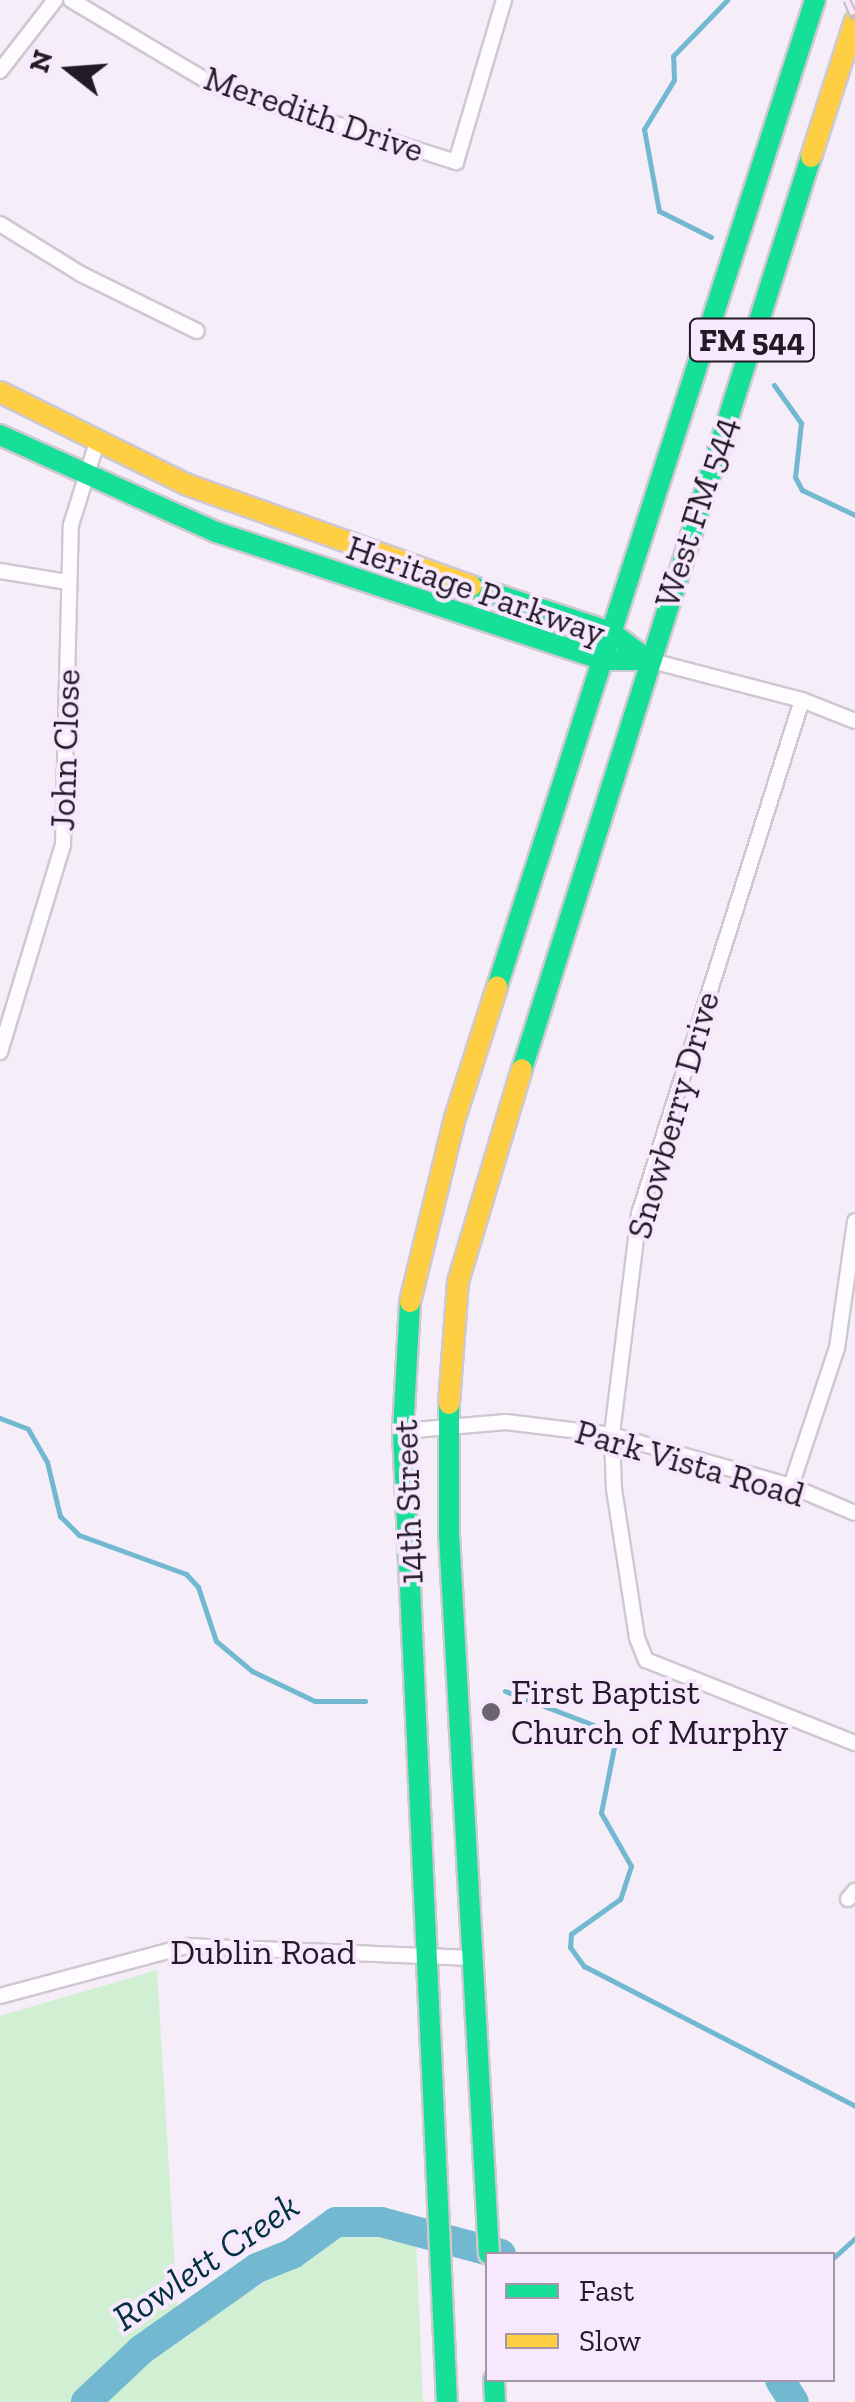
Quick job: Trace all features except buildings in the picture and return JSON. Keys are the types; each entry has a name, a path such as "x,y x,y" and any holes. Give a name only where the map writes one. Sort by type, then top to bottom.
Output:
{"main road":[{"name":"West FM 544","path":"611,632 815,0"},
{"name":"West FM 544","path":"648,660 855,21"},
{"name":"Heritage Parkway","path":"0,392 97,442 290,526 611,632 648,660"},
{"name":"Heritage Parkway","path":"0,436 84,476 280,554 602,660 648,660"},
{"path":"280,554 290,526"},
{"name":"14th Street","path":"446,2402 403,1431 411,1277 422,1221 611,632"},
{"name":"14th Street","path":"489,2252 471,1958 449,1426 458,1282 648,660"}],"street":[{"path":"0,71 55,0"},
{"name":"Meredith Drive","path":"71,0 215,86 456,162 504,0"},
{"path":"0,224 81,274 197,331"},
{"name":"John Close","path":"0,1052 63,845 70,525 97,442"},
{"path":"0,571 67,582"},
{"path":"648,660 802,700 855,721"},
{"name":"Snowberry Drive","path":"802,700 639,1214 612,1435 616,1508 637,1638 646,1660 855,1743"},
{"path":"791,1486 837,1348 855,1221"},
{"name":"Park Vista Road","path":"403,1431 506,1422 612,1435 791,1486 855,1514"},
{"name":"Dublin Road","path":"0,1996 186,1946 471,1958"}],"green space":[{"path":"157,1970 179,2336 351,2228 416,2238 423,2402 0,2402 0,2016"}],"waterway":[{"path":"711,237 659,211 644,129 674,80 673,56 727,0"},
{"path":"774,385 801,423 795,477 802,490 855,515"},
{"path":"0,1418 28,1429 47,1462 60,1516 79,1535 186,1574 198,1587 216,1641 252,1671 315,1701 365,1701"},
{"path":"505,1691 609,1731 615,1742 601,1813 631,1866 620,1899 571,1934 570,1947 584,1966 855,2106"},
{"name":"Rowlett Creek","path":"86,2402 141,2350 257,2268 292,2254 336,2222 381,2222 494,2252"},
{"path":"835,2256 855,2238"},
{"name":"Rowlett Creek","path":"781,2382 794,2402"}],"railway":[{"path":"847,0 855,18"}],"traffic: fast":[{"path":"497,987 815,0"},
{"path":"522,1069 811,157"},
{"path":"0,435 216,532 602,660 648,660"},
{"path":"471,586 611,632 648,660"},
{"path":"410,1302 403,1431 447,2402"},
{"path":"449,1404 449,1534 489,2252"},
{"path":"494,2382 495,2402"}],"traffic: slow":[{"path":"811,157 855,21"},
{"path":"0,392 185,484 471,586"},
{"path":"410,1302 455,1118 497,987"},
{"path":"449,1404 458,1282 522,1069"}],"place":[{"name":"First Baptist Church of Murphy","path":"491,1712"}]}
